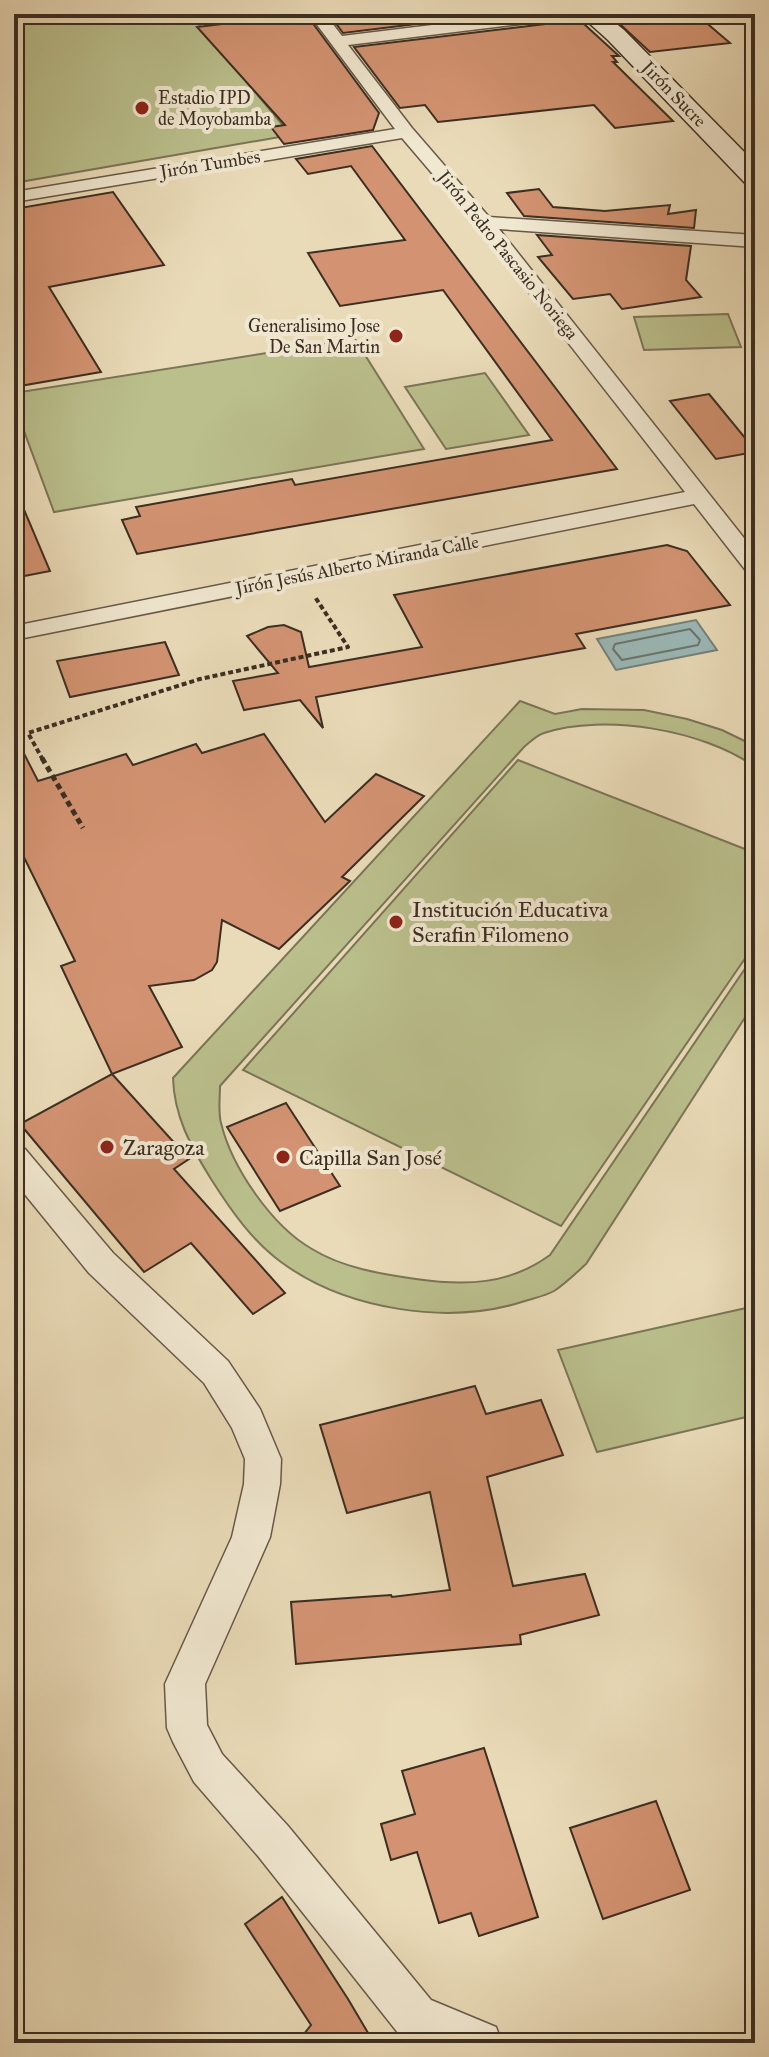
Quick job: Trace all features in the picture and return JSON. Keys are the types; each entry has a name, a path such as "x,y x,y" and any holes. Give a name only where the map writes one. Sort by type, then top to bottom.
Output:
{"street":[{"name":"Jirón Pedro Pascasio Noriega","path":"317,14 406,132 484,222 755,567"},
{"path":"338,41 562,14"},
{"name":"Jirón Sucre","path":"590,14 616,35 755,178"},
{"name":"Jirón Tumbes","path":"14,197 406,132"},
{"path":"484,222 755,241"},
{"name":"Jirón Jesús Alberto Miranda Calle","path":"14,633 701,496"},
{"path":"14,1158 101,1263 216,1372 247,1420 263,1459 262,1484 251,1537 185,1684 187,1728 208,1768 273,1841 422,2029 480,2043"}],"path":[{"path":"83,828 28,733 200,679 348,647 302,576"}],"green space":[{"name":"Estadio IPD de Moyobamba","path":"190,14 291,135 14,183 14,16"},
{"path":"728,314 741,347 644,350 634,317"},
{"path":"355,339 424,449 54,512 14,404 14,393"},
{"path":"485,373 529,435 446,449 405,387"},
{"path":"520,701 555,714 582,709 644,710 687,719 722,730 755,746 755,767 709,743 624,725 568,727 541,734 524,747 220,1086 220,1119 226,1140 244,1177 269,1211 282,1226 312,1249 362,1269 452,1282 486,1281 519,1272 550,1255 755,954 755,1002 586,1264 562,1285 551,1293 525,1301 464,1312 399,1309 367,1302 307,1278 270,1254 251,1234 218,1190 190,1143 180,1118 173,1078"},
{"path":"518,760 755,853 755,944 561,1226 243,1070"},
{"path":"755,1306 755,1415 597,1452 558,1350"}],"water":[{"path":"696,620 717,650 616,670 597,639"}],"building":[{"path":"306,14 379,113 373,130 284,144 271,127 285,125 197,27"},
{"path":"329,14 498,14 343,33"},
{"path":"573,14 619,56 612,56 617,62 613,62 673,121 615,128 594,105 438,122 425,105 400,108 354,47 562,22"},
{"path":"609,14 696,14 730,43 650,52"},
{"path":"372,146 617,469 137,554 122,520 140,516 136,507 292,479 295,485 552,440 443,290 340,306 308,253 405,240 351,166 308,174 296,159"},
{"path":"539,189 553,207 605,211 670,205 668,214 696,210 694,228 524,216 507,193"},
{"path":"113,192 164,265 49,287 101,372 14,387 14,209"},
{"path":"537,235 691,246 686,280 701,297 622,309 610,294 573,299 538,257 552,255"},
{"path":"709,394 755,452 716,459 670,401"},
{"path":"14,486 50,571 14,578"},
{"path":"667,545 687,551 730,605 576,634 585,648 316,697 323,728 300,700 244,710 233,681 278,673 247,636 268,627 284,625 301,632 309,667 422,647 394,595"},
{"path":"165,642 179,675 70,697 57,661"},
{"path":"14,734 38,781 126,754 133,765 196,744 202,753 264,734 325,822 376,774 424,796 342,877 350,881 279,949 222,920 217,962 212,970 194,980 149,986 182,1047 112,1074 61,966 75,961 14,837"},
{"path":"112,1074 189,1159 174,1169 285,1293 253,1314 191,1243 144,1272 20,1124"},
{"name":"Capilla San José","path":"286,1103 340,1186 280,1211 227,1127"},
{"path":"475,1386 486,1414 541,1400 563,1455 487,1477 513,1586 585,1574 599,1615 520,1635 521,1644 296,1664 291,1602 392,1597 450,1590 430,1492 347,1513 320,1425"},
{"path":"484,1748 538,1917 479,1936 471,1913 439,1923 417,1852 391,1860 381,1824 415,1814 402,1771"},
{"path":"656,1801 690,1890 603,1919 570,1828"},
{"path":"282,1897 374,2043 297,2043 311,2025 245,1924"}],"place":[{"name":"Estadio IPD de Moyobamba","path":"142,108"},
{"name":"Generalisimo Jose De San Martin","path":"396,336"},
{"name":"Institución Educativa Serafin Filomeno","path":"396,922"},
{"name":"Zaragoza","path":"107,1147"},
{"name":"Capilla San José","path":"283,1157"}]}
